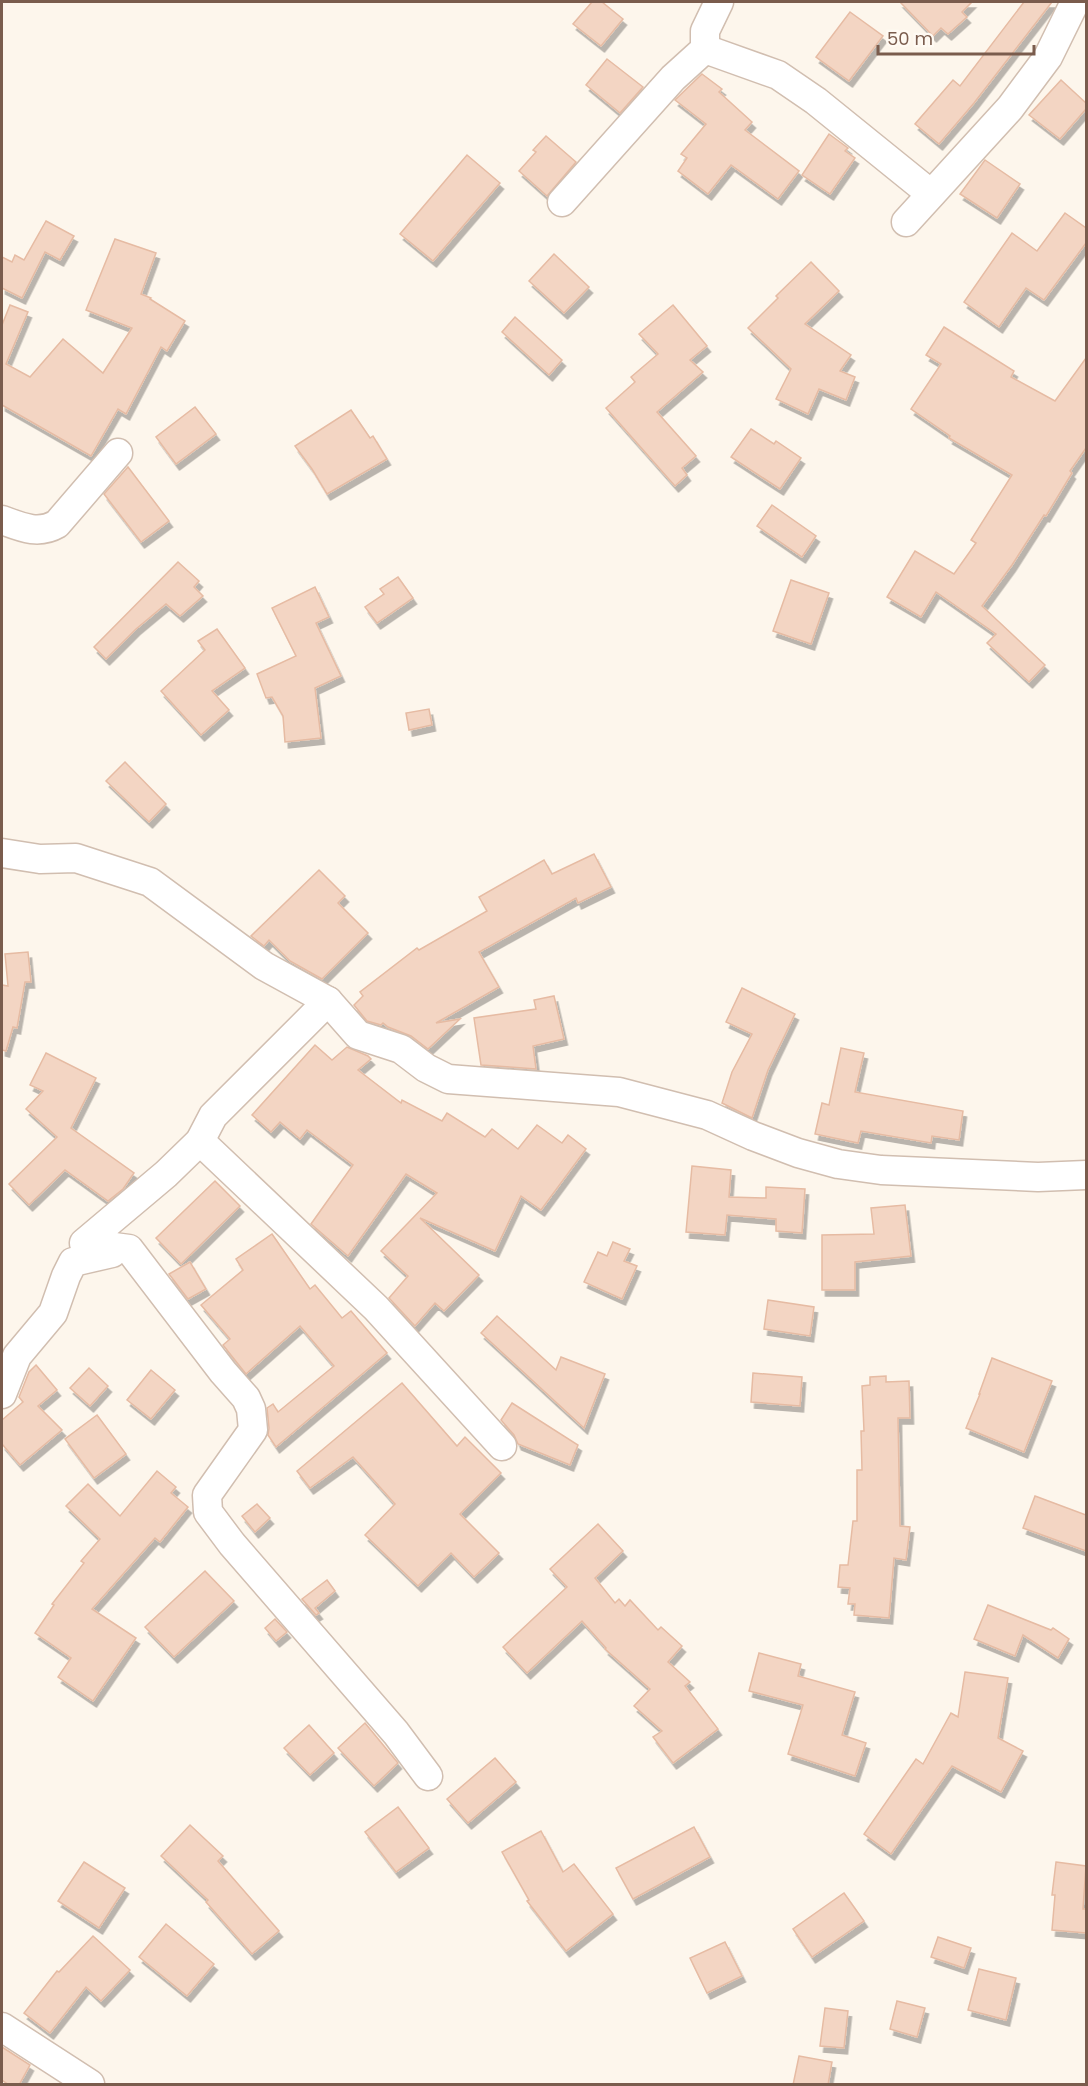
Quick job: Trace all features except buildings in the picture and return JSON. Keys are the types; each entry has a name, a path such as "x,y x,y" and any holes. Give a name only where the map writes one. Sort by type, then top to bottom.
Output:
{"street":[{"path":"562,202 673,78 705,49 705,32 719,2"},
{"path":"906,222 1010,108 1048,57 1075,2"},
{"path":"705,49 778,75 816,101 931,194"},
{"path":"2,520 35,531 47,530 57,524 118,453"},
{"path":"2,853 40,859 76,858 150,882 264,966 328,1000 358,1035 401,1049 426,1068 448,1079 619,1092 707,1114 753,1136 798,1153 838,1164 881,1170 1038,1177 1086,1175"},
{"path":"328,1000 213,1116 200,1141 166,1174 84,1244 129,1249 223,1372 246,1398 251,1409 253,1430 207,1495 208,1512 240,1553 396,1733 428,1776"},
{"path":"200,1141 376,1308 502,1446"},
{"path":"2,1394 17,1356 53,1313 66,1276 74,1262 129,1249"},
{"path":"2,2027 90,2085"}]}
